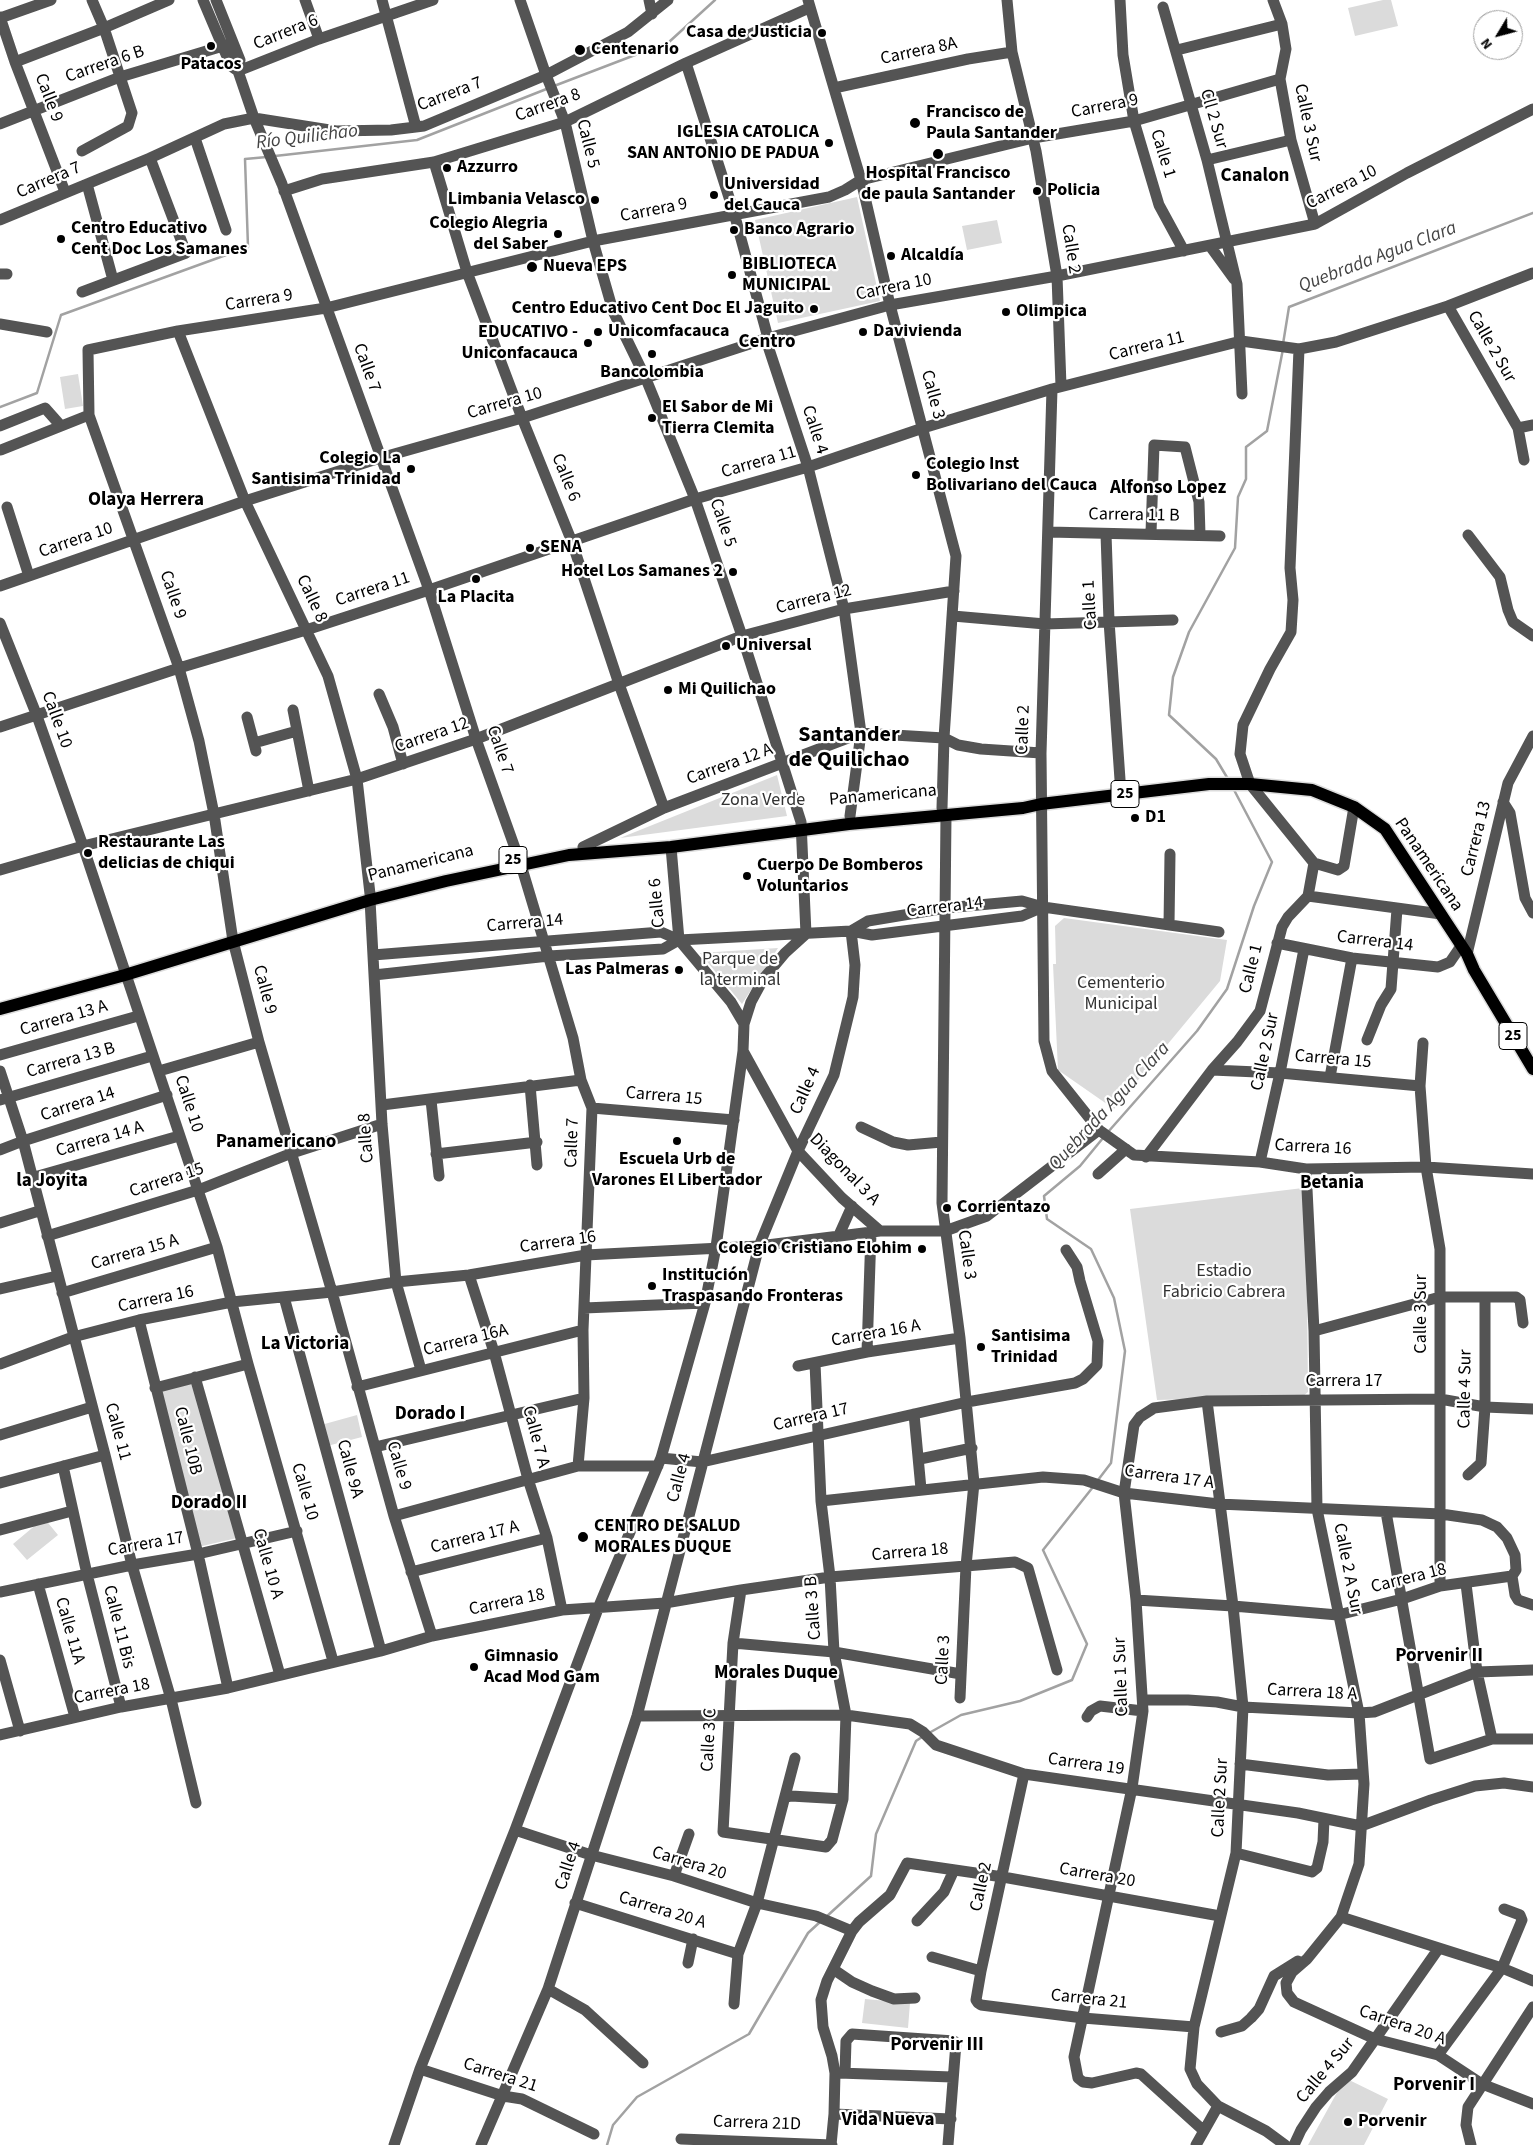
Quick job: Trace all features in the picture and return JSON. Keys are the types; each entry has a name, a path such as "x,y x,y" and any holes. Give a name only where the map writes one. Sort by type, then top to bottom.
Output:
{"main road":[{"name":"Panamericana","path":"520,861 670,847 801,826 850,816 1023,808 1041,804 1209,784 1246,784 1312,790 1354,808 1385,829 1464,950 1532,1066"},
{"name":"Panamericana","path":"0,1009 370,897 583,847 944,812"},
{"name":"Panamericana","path":"0,1003 124,972"}],"street":[{"path":"0,17 51,0"},
{"path":"82,150 128,126 132,113 104,28 92,0"},
{"path":"15,62 104,28 169,0"},
{"name":"Calle 7","path":"203,0 228,44"},
{"name":"Calle 7","path":"216,0 228,44 231,66 238,71 262,140 283,188 429,590 476,739 520,861 573,1038 581,1080 592,1108 583,1330 584,1398 578,1466"},
{"path":"305,0 319,38"},
{"path":"382,0 416,127"},
{"name":"Carrera 6","path":"238,71 319,38 433,0"},
{"name":"Calle 5","path":"520,0 547,78 564,119 593,241 613,312 646,379 695,499 783,764 801,826 806,934"},
{"path":"649,0 652,14"},
{"name":"Carrera 7","path":"0,220 150,158 224,124 254,118 336,131 391,130 424,126 547,78 628,32 668,0"},
{"name":"Calle 2","path":"1007,0 1012,52 1032,138 1057,276 1056,388 1041,753 1044,1041 1052,1072"},
{"name":"Calle 1","path":"1120,0 1123,55 1134,121 1159,205 1184,252"},
{"name":"Calle 3 Sur","path":"1273,0 1282,24 1286,49 1280,79 1291,140 1315,224"},
{"name":"Carrera 8","path":"283,188 322,179 434,162 564,119 686,63 809,2"},
{"name":"Calle 3","path":"809,2 860,180 890,305 956,556 944,738 946,908 942,1203 968,1402 974,1483 966,1566 960,1698"},
{"name":"Cll 2 Sur","path":"1163,7 1177,50 1190,105 1207,160 1228,242"},
{"name":"Calle 9","path":"0,17 15,62 65,192"},
{"path":"1177,50 1282,24"},
{"name":"Carrera 6 B","path":"0,124 34,109 120,77 228,44"},
{"name":"Carrera 8A","path":"834,88 968,59 1012,52"},
{"name":"Calle 4","path":"686,63 734,213 768,338 767,343 808,467 844,609 861,733 850,816"},
{"name":"Carrera 9","path":"88,350 178,331 326,308 593,241 734,213 776,208 828,197 845,190 860,180 1032,138 1134,121 1280,79"},
{"name":"Carrera 10","path":"0,586 245,501 380,458 522,418 768,338 890,305 1184,252 1315,224 1533,109"},
{"path":"195,138 226,230"},
{"path":"1207,160 1291,140"},
{"path":"82,292 186,253 150,158"},
{"name":"Calle 6","path":"434,162 467,272 522,418 572,542 619,684 664,808"},
{"path":"87,184 113,280"},
{"path":"1228,242 1238,284 1242,394"},
{"path":"1210,246 1238,284"},
{"name":"Carrera 11","path":"0,727 179,668 306,630 429,590 695,499 808,467 923,428 1056,388 1241,341 1293,348 1336,342 1448,306 1533,274"},
{"name":"Calle 2 Sur","path":"1448,306 1518,428 1524,460"},
{"path":"0,324 47,332"},
{"name":"Calle 8","path":"178,331 245,501 328,676 357,779 370,897 382,1124 396,1282 421,1370"},
{"path":"1293,348 1290,568 1293,600 1291,632 1270,669 1243,725 1240,754 1246,784 1314,863 1338,870 1344,866 1354,808"},
{"name":"Calle 9","path":"88,350 89,416 179,668 199,741 214,814 232,938 259,1042 332,1292 394,1516 432,1636"},
{"path":"0,426 45,408 61,426"},
{"path":"1,450 89,416"},
{"path":"1518,428 1533,425"},
{"path":"1151,533 1154,444 1185,447 1199,502 1200,535"},
{"path":"7,507 29,576"},
{"name":"Carrera 11 B","path":"1049,532 1220,536"},
{"name":"Calle 1","path":"1106,534 1109,621 1121,794"},
{"path":"1468,534 1500,577 1513,622 1533,636"},
{"name":"Carrera 12","path":"0,870 83,846 357,779 476,739 742,636 844,609 954,592"},
{"path":"953,616 1045,624 1173,620"},
{"name":"Calle 10","path":"0,623 37,716 83,846 138,1016 159,1071 217,1247 248,1364 333,1661"},
{"path":"379,694 393,727 403,764"},
{"path":"293,710 309,791"},
{"path":"246,717 255,747 297,731"},
{"name":"Carrera 12 A","path":"583,847 664,808 861,733 944,738 958,745 980,749 1041,753"},
{"name":"Carrera 13","path":"1464,950 1508,783 1533,736"},
{"path":"1503,802 1510,813 1525,898 1533,913"},
{"name":"Calle 6","path":"670,847 679,940 731,1002 744,1024"},
{"path":"1169,925 1170,854"},
{"path":"1314,863 1308,896 1441,914"},
{"name":"Calle 1","path":"1146,1157 1212,1070 1237,1042 1260,1011 1277,943 1288,917 1308,896"},
{"name":"Carrera 14","path":"851,931 868,921 946,908 1022,901 1043,907 1219,932"},
{"name":"Carrera 14","path":"374,975 549,956 663,949 679,940 851,931 872,935 1022,916 1043,907"},
{"path":"1367,1040 1381,1005 1391,989 1396,909"},
{"name":"Calle 4","path":"481,2145 548,1989 636,1716 759,1246 798,1151 834,1075 852,997 855,965 851,931"},
{"name":"Carrera 14","path":"373,955 661,932 679,940"},
{"path":"394,2145 420,2069 515,1830 600,1606 660,1462 705,1303 716,1247 743,1051 744,1024 751,1002 764,978 786,952 806,934"},
{"name":"Carrera 14","path":"1277,943 1352,958 1438,967 1450,962 1464,950"},
{"name":"Calle 2 Sur","path":"1260,1162 1280,1073 1304,949"},
{"path":"1330,1077 1352,958"},
{"name":"Carrera 13 A","path":"0,1055 138,1016"},
{"path":"159,1071 259,1042"},
{"name":"Calle 3 Sur","path":"1423,1043 1420,1086 1426,1167 1440,1249 1440,1586"},
{"name":"Diagonal 3 A","path":"743,1051 798,1151 875,1232"},
{"name":"Carrera 13 B","path":"4,1098 152,1056"},
{"name":"Carrera 15","path":"1212,1070 1280,1073 1420,1086"},
{"name":"Calle 11","path":"0,1071 4,1098 22,1141 132,1565 171,1699 196,1803"},
{"name":"Carrera 16","path":"1052,1072 1101,1131 1134,1155 1260,1162 1306,1169 1426,1167 1533,1174"},
{"path":"382,1105 581,1080"},
{"path":"530,1086 537,1142 537,1165"},
{"name":"Carrera 14","path":"0,1150 22,1141 167,1095"},
{"path":"431,1100 439,1176"},
{"name":"Carrera 15","path":"592,1108 734,1120"},
{"name":"Carrera 15","path":"47,1236 198,1190 292,1152 382,1124"},
{"path":"861,1128 893,1142 908,1145 942,1142"},
{"name":"Carrera 16","path":"0,1364 73,1336 139,1320 232,1302 469,1275 586,1255 759,1246 875,1232 945,1231 987,1216 1101,1131"},
{"name":"Carrera 14 A","path":"31,1178 179,1136"},
{"path":"436,1154 537,1142"},
{"path":"1098,1174 1121,1146"},
{"name":"Calle 2 A Sur","path":"1287,1993 1286,1983 1292,1972 1307,1959 1341,1917 1359,1864 1363,1774 1359,1713 1318,1508 1314,1331 1306,1169"},
{"path":"839,1235 852,1206"},
{"path":"0,1223 40,1211"},
{"path":"866,1352 875,1232"},
{"name":"Carrera 15 A","path":"62,1292 217,1247"},
{"name":"Carrera 17","path":"394,1516 578,1466 702,1462 818,1434 968,1402 1075,1383 1083,1379 1097,1365 1098,1341 1077,1266 1066,1250"},
{"name":"Calle 7 A","path":"469,1275 494,1352 528,1479 547,1538 562,1610"},
{"path":"0,1289 57,1276"},
{"name":"Calle 9A","path":"284,1297 381,1651"},
{"path":"1314,1331 1440,1297 1516,1297 1520,1300 1522,1323"},
{"name":"Calle 4 Sur","path":"1468,1475 1481,1462 1485,1407 1485,1297"},
{"path":"584,1308 705,1303"},
{"name":"Calle 10B","path":"139,1320 198,1554 228,1688"},
{"name":"Carrera 16A","path":"358,1388 421,1370 583,1330"},
{"name":"Carrera 16 A","path":"798,1366 866,1352 960,1338"},
{"name":"Calle 3 B","path":"774,1841 826,1847 832,1840 843,1799 846,1714 834,1652 830,1577 821,1500 815,1363"},
{"path":"155,1388 248,1364"},
{"name":"Calle 10 A","path":"195,1377 280,1675"},
{"path":"374,1447 584,1398"},
{"name":"Carrera 17","path":"1154,1408 1207,1401 1440,1399 1485,1407 1533,1409"},
{"name":"Calle 2 Sur","path":"1207,1401 1244,1707 1236,1853 1194,2027 1190,2069 1197,2084 1218,2106 1266,2131 1285,2145"},
{"path":"0,1435 92,1407"},
{"name":"Calle 1 Sur","path":"1154,1408 1140,1417 1134,1424 1120,1491 1136,1600 1143,1706 1132,1788 1074,2056 1080,2081 1092,2083 1136,2073 1141,2074 1204,2131"},
{"path":"914,1414 920,1459 921,1489"},
{"path":"920,1459 972,1448"},
{"path":"0,1483 105,1455"},
{"name":"Calle 11 Bis","path":"63,1466 86,1574 121,1707"},
{"name":"Carrera 17 A","path":"821,1500 1043,1477 1084,1480 1120,1491 1219,1504 1441,1514 1482,1520 1497,1527 1507,1538 1515,1555 1516,1570 1512,1576"},
{"path":"0,1530 72,1511"},
{"path":"1386,1512 1430,1759 1492,1739 1533,1739"},
{"name":"Carrera 17","path":"0,1592 132,1565 198,1554 297,1531"},
{"name":"Carrera 17 A","path":"411,1572 547,1538"},
{"name":"Carrera 18","path":"0,1735 121,1707 228,1688 333,1661 381,1651 432,1636 562,1610 666,1603 830,1577 1015,1562 1028,1568 1057,1670"},
{"path":"1512,1576 1518,1600 1533,1605"},
{"name":"Carrera 18","path":"1136,1600 1338,1615 1402,1599 1440,1586 1466,1584 1512,1576"},
{"name":"Calle 11A","path":"38,1584 75,1718"},
{"path":"1466,1584 1477,1672 1492,1739"},
{"name":"Calle 3 C","path":"740,1590 733,1643 723,1832 774,1841"},
{"path":"733,1643 834,1652 961,1674"},
{"path":"0,1660 20,1730"},
{"name":"Carrera 18 A","path":"1087,1717 1091,1711 1100,1706 1143,1706 1198,1700 1244,1707 1359,1713 1374,1712 1477,1672 1533,1670"},
{"name":"Carrera 19","path":"636,1716 846,1714 910,1724 923,1732 936,1745 1024,1774 1298,1813 1361,1826"},
{"path":"734,2004 738,1954 756,1903 774,1841 782,1803 786,1798 795,1758"},
{"path":"1240,1764 1328,1775 1363,1774"},
{"name":"Calle 2","path":"981,2005 976,2000 981,1971 1024,1774"},
{"path":"1361,1826 1475,1786 1504,1783 1533,1787"},
{"path":"786,1798 791,1796 843,1799"},
{"path":"1236,1853 1312,1872 1317,1868 1323,1842 1324,1819"},
{"name":"Carrera 20","path":"515,1830 591,1855 674,1876 756,1903 816,1916 849,1929 890,1895 907,1863 1003,1877 1220,1916"},
{"path":"674,1876 689,1834"},
{"path":"917,1921 944,1892 954,1870"},
{"name":"Carrera 20 A","path":"575,1904 693,1938 738,1954"},
{"path":"1438,2055 1502,1968 1522,1920 1520,1915 1504,1909"},
{"path":"1341,1917 1502,1968 1533,1981"},
{"path":"840,2073 821,2015 821,2000 849,1929"},
{"path":"688,1964 693,1938"},
{"name":"Calle 4 Sur","path":"1294,2145 1300,2130 1316,2106 1352,2072 1440,1948"},
{"path":"932,1957 981,1971"},
{"name":"Calle 2 A Sur","path":"1221,2032 1242,2026 1247,2022 1259,2009 1274,1976 1286,1967 1307,1959"},
{"path":"833,1969 852,1982 894,1999 915,1998"},
{"path":"548,1989 585,2010 643,2063"},
{"name":"Carrera 20 A","path":"1287,1993 1294,2002 1375,2039 1438,2055 1482,2084 1533,2104"},
{"name":"Carrera 21","path":"981,2005 1083,2018 1194,2027"},
{"path":"1471,2145 1466,2117 1468,2107 1533,2007"},
{"path":"831,2145 840,2073 846,2042 852,2034 949,2040 956,2043 948,2145"},
{"name":"Carrera 21","path":"420,2069 503,2096 522,2098 594,2134"},
{"path":"840,2073 952,2077"},
{"path":"1196,2145 1218,2106"},
{"path":"834,2114 951,2119"},
{"name":"Carrera 21D","path":"681,2139 831,2145"}],"green space":[{"path":"1391,0 1398,26 1355,36 1348,8"},
{"path":"857,197 880,301 778,323 755,220"},
{"path":"997,220 1002,243 967,250 962,226"},
{"path":"78,374 83,406 65,409 60,377"},
{"name":"Zona Verde","path":"777,775 787,816 620,838"},
{"name":"Cementerio Municipal","path":"1064,918 1227,940 1220,981 1114,1109 1058,1070 1053,964 1056,964 1055,926"},
{"name":"Parque de la terminal","path":"778,948 742,1004 700,953"},
{"name":"Estadio Fabricio Cabrera","path":"1303,1188 1306,1192 1308,1392 1303,1396 1157,1400 1130,1209"},
{"path":"195,1380 237,1538 198,1547 159,1390"},
{"path":"357,1415 362,1437 327,1446 321,1425"},
{"path":"44,1518 58,1535 27,1560 13,1544"},
{"path":"865,1999 910,2003 908,2028 862,2023"},
{"name":"Porvenir","path":"1345,2078 1388,2099 1364,2145 1308,2145"}],"waterway":[{"name":"Río Quilichao","path":"554,86 669,42 715,0"},
{"name":"Río Quilichao","path":"275,156 417,140 549,88"},
{"name":"Río Quilichao","path":"0,407 37,393 61,315 248,247 245,159 267,157"},
{"name":"Quebrada Agua Clara","path":"1283,344 1289,307 1533,213"},
{"name":"Quebrada Agua Clara","path":"1228,779 1216,759 1169,715 1173,677 1189,632 1235,548 1238,497 1246,479 1246,447 1267,431 1283,349"},
{"name":"Quebrada Agua Clara","path":"1108,1132 1197,1031 1227,989 1254,906 1272,862 1233,788"},
{"name":"Quebrada Agua Clara","path":"1098,1480 1111,1463 1125,1351 1114,1298 1091,1249 1047,1219 1044,1196 1080,1166 1103,1138"},
{"name":"Quebrada Agua Clara","path":"929,1733 961,1715 1020,1701 1072,1680 1087,1644 1043,1550 1093,1487"},
{"name":"Quebrada Agua Clara","path":"826,1917 871,1876 876,1834 916,1741 922,1737"},
{"name":"Quebrada Agua Clara","path":"607,2145 613,2125 637,2097 749,2034 808,1933 820,1922"}],"place":[{"name":"Casa de Justicia","path":"822,33"},
{"name":"Patacos","path":"211,46"},
{"name":"Centenario","path":"580,50"},
{"name":"Francisco de Paula Santander","path":"915,123"},
{"name":"IGLESIA CATOLICA SAN ANTONIO DE PADUA","path":"829,143"},
{"name":"Hospital Francisco de paula Santander","path":"938,154"},
{"name":"Azzurro","path":"447,168"},
{"name":"Policia","path":"1037,191"},
{"name":"Universidad del Cauca","path":"714,195"},
{"name":"Limbania Velasco","path":"595,200"},
{"name":"Banco Agrario","path":"734,230"},
{"name":"Colegio Alegria del Saber","path":"558,234"},
{"name":"Centro Educativo Cent Doc Los Samanes","path":"61,239"},
{"name":"Alcaldía","path":"891,256"},
{"name":"Nueva EPS","path":"532,267"},
{"name":"BIBLIOTECA MUNICIPAL","path":"732,275"},
{"name":"Centro Educativo Cent Doc El Jaguito","path":"814,309"},
{"name":"Olimpica","path":"1006,312"},
{"name":"Unicomfacauca","path":"598,332"},
{"name":"Davivienda","path":"863,332"},
{"name":"EDUCATIVO - Uniconfacauca","path":"588,343"},
{"name":"Bancolombia","path":"652,354"},
{"name":"El Sabor de Mi Tierra Clemita","path":"652,418"},
{"name":"Colegio La Santisima Trinidad","path":"411,469"},
{"name":"Colegio Inst Bolivariano del Cauca","path":"916,475"},
{"name":"SENA","path":"530,548"},
{"name":"Hotel Los Samanes 2","path":"733,572"},
{"name":"La Placita","path":"476,579"},
{"name":"Universal","path":"726,646"},
{"name":"Mi Quilichao","path":"668,690"},
{"name":"D1","path":"1135,818"},
{"name":"Restaurante Las delicias de chiqui","path":"88,853"},
{"name":"Cuerpo De Bomberos Voluntarios","path":"747,876"},
{"name":"Las Palmeras","path":"679,970"},
{"name":"Escuela Urb de Varones El Libertador","path":"677,1141"},
{"name":"Corrientazo","path":"947,1208"},
{"name":"Colegio Cristiano Elohim","path":"922,1249"},
{"name":"Institución Traspasando Fronteras","path":"652,1286"},
{"name":"Santisima Trinidad","path":"981,1347"},
{"name":"CENTRO DE SALUD MORALES DUQUE","path":"583,1537"},
{"name":"Gimnasio Acad Mod Gam","path":"474,1667"},
{"name":"Porvenir","path":"1348,2122"}],"district":[{"name":"Canalon","path":"1255,177"},
{"name":"Centro","path":"767,343"},
{"name":"Alfonso Lopez","path":"1168,489"},
{"name":"Olaya Herrera","path":"146,501"},
{"name":"Santander de Quilichao","path":"849,748"},
{"name":"Panamericano","path":"276,1143"},
{"name":"la Joyita","path":"52,1182"},
{"name":"Betania","path":"1332,1184"},
{"name":"La Victoria","path":"305,1345"},
{"name":"Dorado I","path":"430,1415"},
{"name":"Dorado II","path":"209,1504"},
{"name":"Porvenir II","path":"1439,1657"},
{"name":"Morales Duque","path":"776,1674"},
{"name":"Porvenir III","path":"937,2046"},
{"name":"Porvenir I","path":"1434,2086"},
{"name":"Vida Nueva","path":"888,2121"}]}
